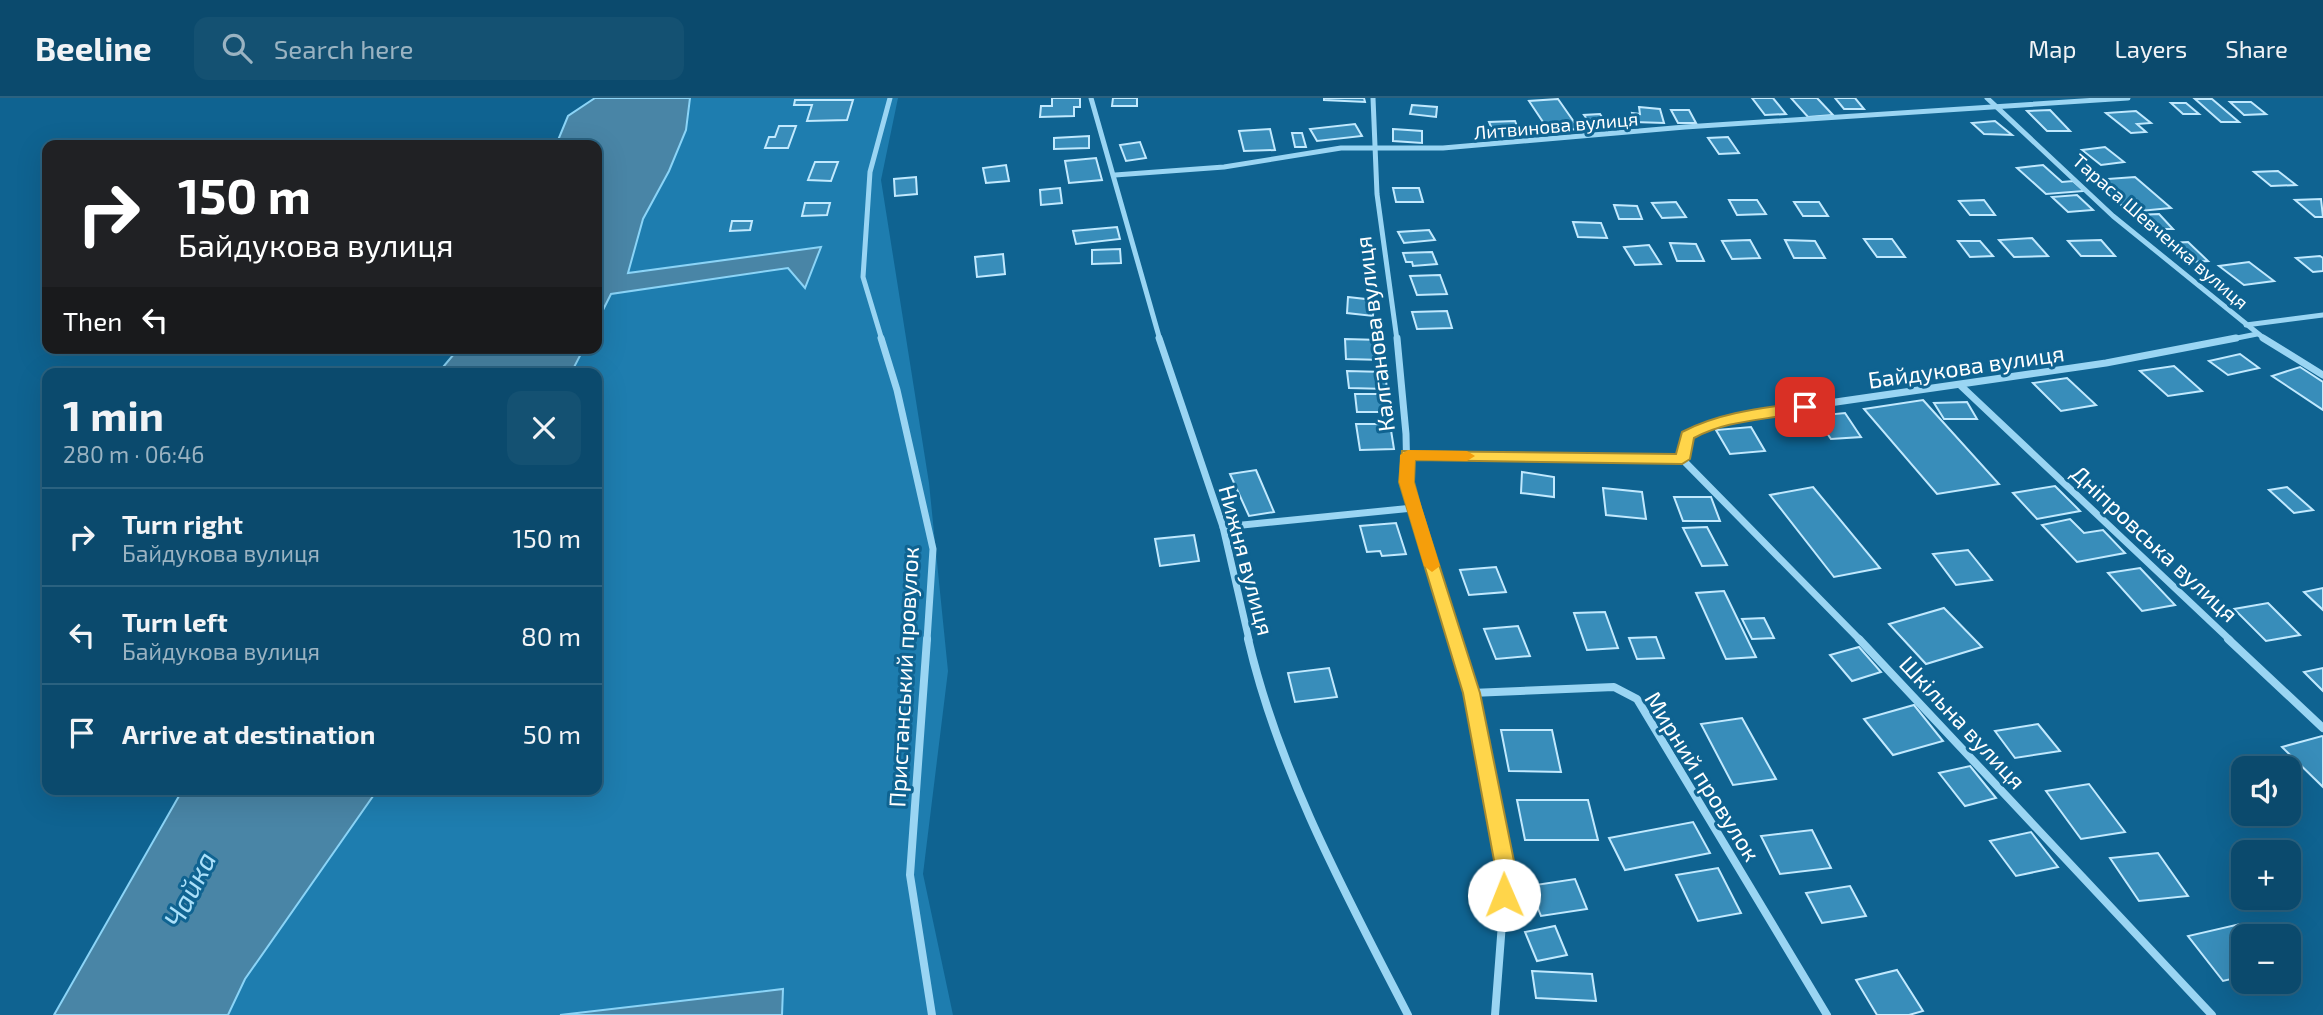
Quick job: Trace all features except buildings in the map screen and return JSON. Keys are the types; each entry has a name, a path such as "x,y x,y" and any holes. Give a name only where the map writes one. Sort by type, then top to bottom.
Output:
{"street":[{"name":"Пристанський провулок","path":"890,98 870,172 863,277 897,390 933,549 910,875 932,1015"},
{"name":"Нижня вулиця","path":"1091,98 1160,340 1223,527 1255,668 1296,784 1344,891 1408,1015"},
{"name":"Калганова вулиця","path":"1373,98 1371,147 1400,365 1408,455 1407,482 1472,693 1506,871 1495,1015"},
{"name":"Тараса Шевченка вулиця","path":"1987,98 2113,216 2257,334 2323,375"},
{"name":"Литвинова вулиця","path":"1115,175 1224,167 1341,148 1443,148 1685,127 2128,98"},
{"path":"2246,325 2323,315"},
{"name":"Байдукова вулиця","path":"1682,459 1688,436 1707,425 1753,414 2106,363 2257,334"},
{"name":"Дніпровська вулиця","path":"1960,385 2323,728"},
{"path":"1408,455 1682,459"},
{"name":"Шкільна вулиця","path":"1682,459 1829,607 2212,1015"},
{"path":"1223,527 1413,508"},
{"name":"Мирний провулок","path":"1472,693 1614,687 1637,699 1827,1015"}],"shaded area":[{"path":"625,98 898,98 881,180 929,483 948,671 923,874 953,1015 782,1015 783,989 560,1015 139,1015 237,795 602,795 602,368 499,368 506,354 602,354 602,171"}],"water":[{"path":"595,98 690,98 686,130 669,171 643,219 628,273 821,247 805,288 788,268 611,294 602,312 602,140 558,140 568,116"},
{"path":"454,354 581,354 574,368 442,368"},
{"name":"Чайка","path":"180,795 374,795 245,979 228,1015 54,1015"},
{"path":"783,989 782,1015 560,1015"}],"slow traffic":[{"path":"1432,566 1407,482 1408,455 1467,456"}],"route":[{"path":"1504,895 1506,871 1472,693 1413,508 1407,482 1408,455 1682,459 1688,436 1707,425 1753,414 1805,407"}]}
